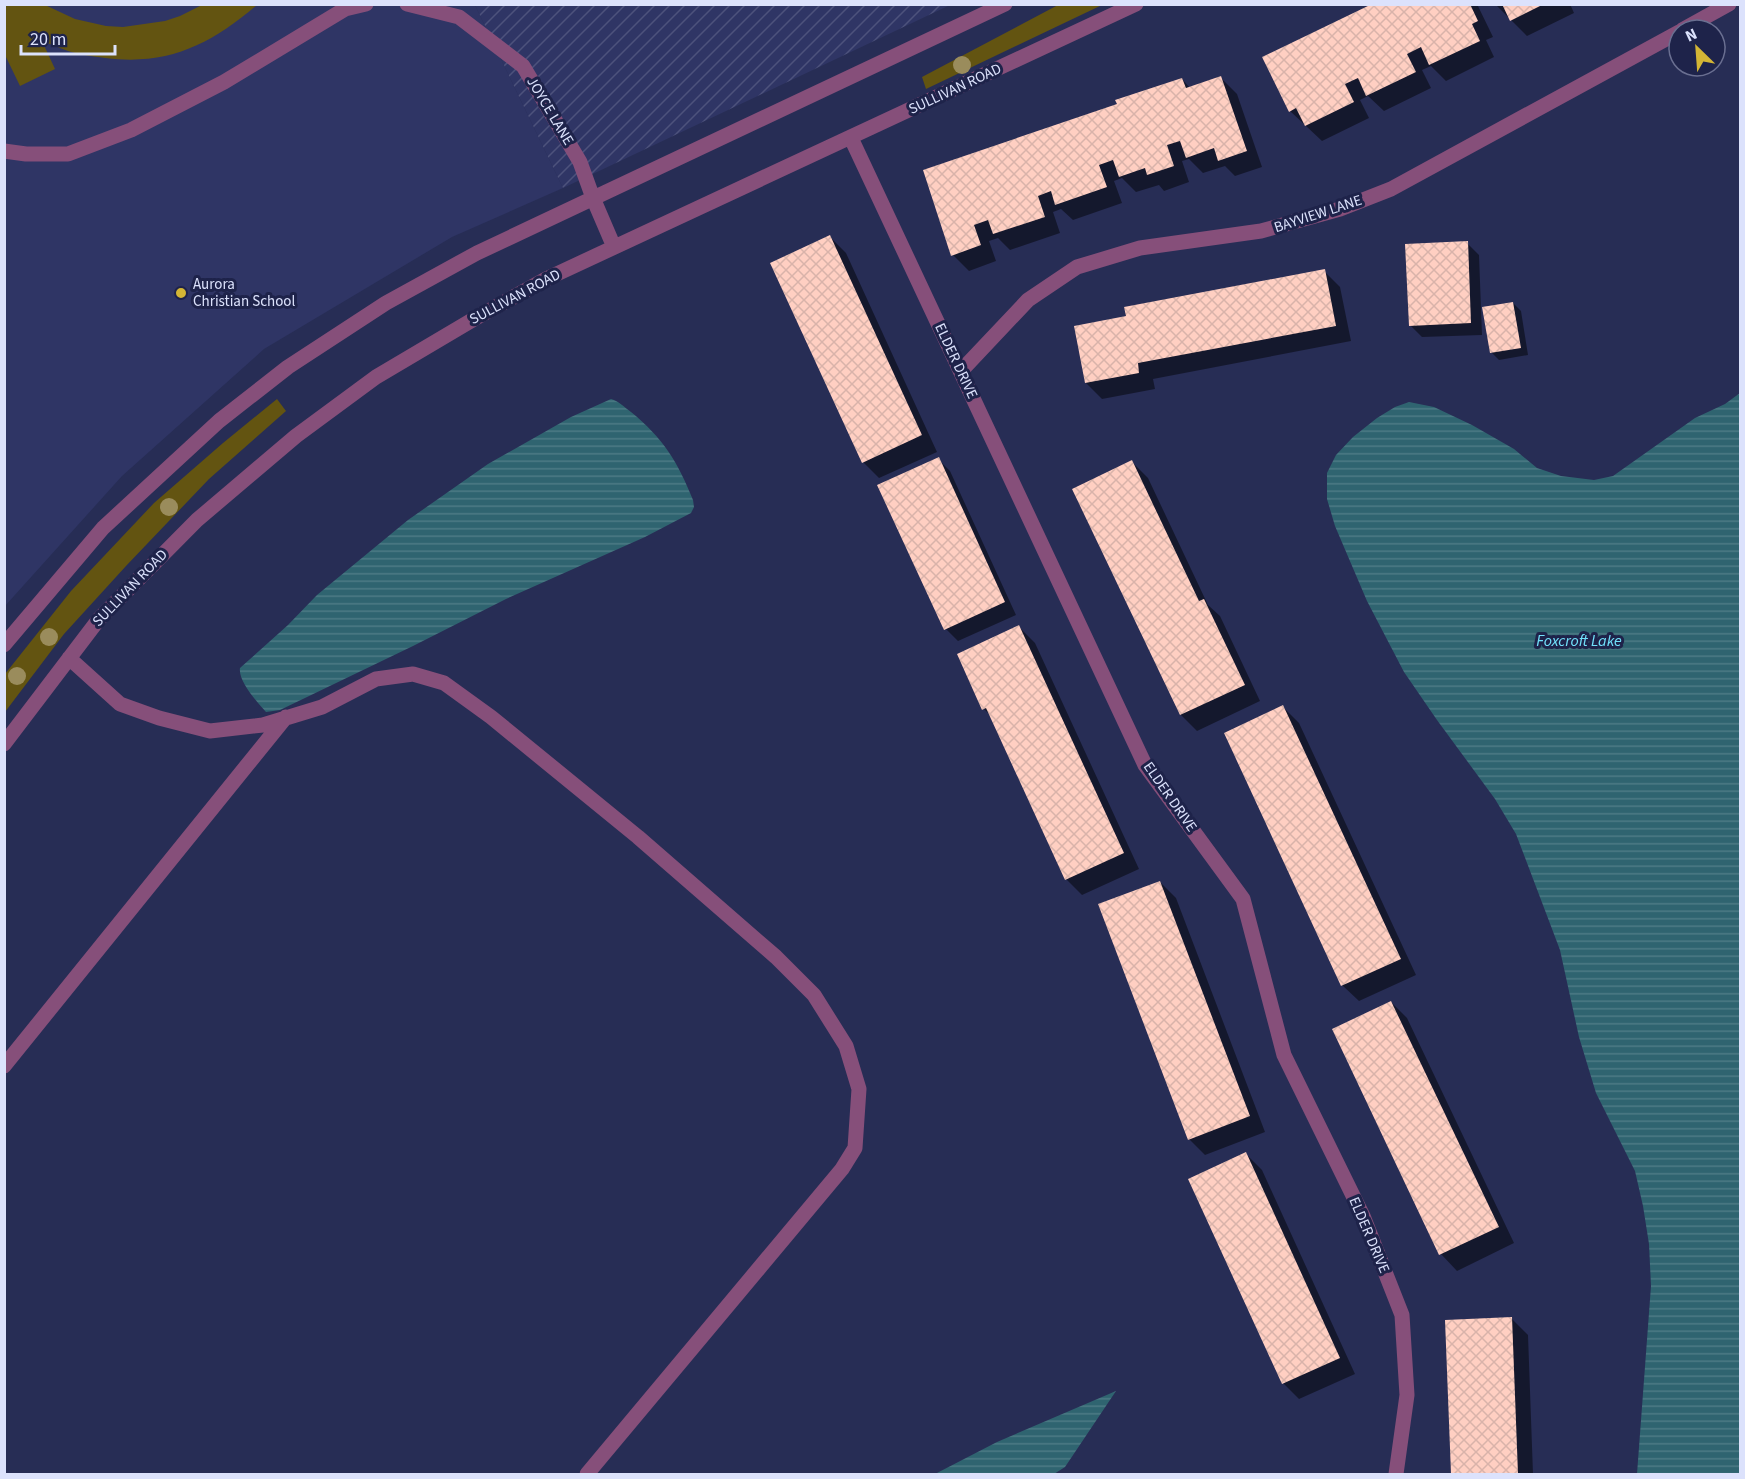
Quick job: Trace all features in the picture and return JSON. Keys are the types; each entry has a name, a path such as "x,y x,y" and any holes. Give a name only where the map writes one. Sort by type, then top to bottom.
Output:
{"street":[{"path":"4,151 26,154 68,154 131,130 224,82 345,9 366,4"},
{"name":"JOYCE LANE","path":"407,4 459,17 523,66 580,162 614,247"},
{"path":"4,645 103,528 219,421 280,374 386,303 477,253 1005,4"},
{"name":"SULLIVAN ROAD","path":"4,744 99,619 196,520 296,436 376,377 546,279 1136,4"},
{"name":"BAYVIEW LANE","path":"1704,18 1729,4"},
{"name":"BAYVIEW LANE","path":"961,371 1028,300 1077,267 1140,248 1261,231 1340,209 1391,189 1667,39"},
{"name":"ELDER DRIVE","path":"851,138 1145,765 1243,899 1284,1055 1363,1216 1402,1315 1407,1395 1396,1474"},
{"path":"69,658 120,704 159,718 210,731 263,725 322,707 376,679 413,674 444,683 491,717 638,837 776,957 814,995 846,1046 859,1089 855,1148 842,1170 586,1474"},
{"path":"4,1066 286,717"}],"shaded area":[{"path":"5,4 45,5 75,19 106,26 123,27 165,21 202,5 257,5 222,31 187,50 149,59 128,60 86,55 42,41 55,69 20,86 5,55"},
{"name":"Aurora Christian School","path":"5,5 475,5 563,188 452,237 264,349 122,476 5,606"},
{"path":"475,5 950,5 563,188"},
{"path":"1058,5 1102,5 926,89 922,77"},
{"path":"277,399 286,411 209,479 126,566 64,634 5,712 5,674 71,591 154,503"}],"water":[{"name":"Foxcroft Lake","path":"1740,393 1740,1474 1637,1474 1651,1286 1649,1244 1635,1171 1596,1093 1579,1037 1560,950 1516,834 1495,799 1404,672 1367,601 1335,526 1327,499 1327,473 1336,455 1353,437 1377,418 1409,402 1434,407 1472,425 1514,449 1537,468 1561,476 1594,480 1613,476 1695,418 1725,404"},
{"path":"611,399 621,404 661,441 681,474 693,500 694,507 691,513 645,537 506,599 280,710 266,712 245,685 240,668 288,625 317,595 408,520 488,464 571,417"},
{"path":"1116,1391 1065,1467 1054,1474 935,1474 997,1442"}],"building":[{"path":"1372,4 1470,4 1478,21 1472,24 1480,41 1429,65 1421,47 1407,54 1416,72 1366,96 1358,78 1345,84 1354,102 1305,126 1296,108 1289,112 1262,57"},
{"path":"1502,4 1544,4 1510,21"},
{"path":"1221,76 1247,151 1218,161 1214,148 1186,158 1180,141 1167,145 1174,166 1147,175 1145,168 1119,177 1113,160 1099,165 1107,187 1055,205 1051,191 1038,196 1045,217 993,234 988,220 974,225 981,245 951,256 923,170 1117,104 1115,100 1182,78 1186,88"},
{"path":"830,235 922,435 862,463 770,263"},
{"path":"1468,241 1471,323 1409,326 1405,244"},
{"path":"1325,269 1336,326 1138,363 1139,373 1085,383 1074,326 1126,316 1124,307"},
{"path":"1513,302 1521,348 1490,353 1482,307"},
{"path":"939,457 1005,602 944,630 877,485"},
{"path":"1132,460 1199,601 1204,599 1245,685 1180,715 1072,489"},
{"path":"1019,625 1124,853 1065,880 986,708 982,710 957,654"},
{"path":"1283,705 1401,959 1341,986 1224,733"},
{"path":"1160,881 1250,1116 1188,1140 1098,904"},
{"path":"1391,1001 1499,1227 1439,1255 1332,1029"},
{"path":"1246,1152 1340,1358 1282,1384 1188,1179"},
{"path":"1512,1317 1518,1474 1451,1474 1445,1320"}],"place":[{"name":"Aurora Christian School","path":"181,293"}]}
